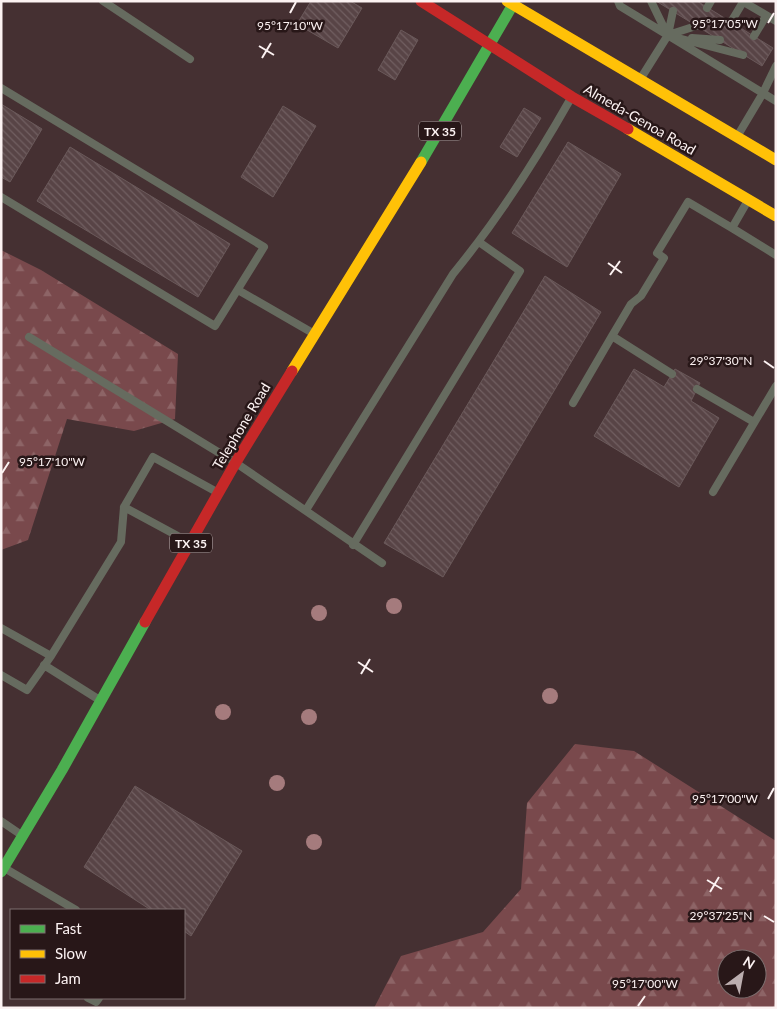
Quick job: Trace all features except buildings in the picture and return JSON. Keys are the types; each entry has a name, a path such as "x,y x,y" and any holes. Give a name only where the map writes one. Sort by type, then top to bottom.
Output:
{"main road":[{"name":"Almeda-Genoa Road","path":"421,1 572,97 776,216"},
{"name":"Telephone Road","path":"3,870 102,702 236,463 491,44 512,2"},
{"path":"512,2 776,160"}],"lane":[{"path":"103,1 190,59"},
{"path":"618,1 620,6 776,101"},
{"path":"651,1 668,35 743,55"},
{"path":"731,22 743,2 776,21"},
{"path":"640,80 668,35 672,11"},
{"path":"754,36 766,16"},
{"path":"668,35 696,26"},
{"path":"668,35 720,40"},
{"path":"737,137 763,93 776,66"},
{"path":"1,88 264,247 214,326 1,197"},
{"path":"306,510 453,274 479,242 540,151 572,97"},
{"path":"732,228 748,200"},
{"path":"573,403 632,304 642,296 664,258 657,253 688,202 776,255"},
{"path":"353,545 520,270 479,242"},
{"path":"238,290 315,334"},
{"path":"612,336 672,374"},
{"path":"29,337 236,463 306,510 353,545 382,563"},
{"path":"712,492 776,386"},
{"path":"697,389 754,422"},
{"path":"1,675 27,690 51,656 121,542 124,507 152,457 219,493"},
{"path":"124,507 191,543"},
{"path":"1,628 51,656"},
{"path":"44,665 102,702"},
{"path":"1,821 22,835"},
{"path":"3,870 67,908"}],"green space":[{"path":"1,250 41,270 178,354 175,419 134,431 67,419 28,540 1,550"},
{"path":"575,744 634,751 776,841 776,1008 374,1008 401,956 483,932 521,889 527,803"}],"traffic: fast":[{"path":"421,162 515,1"},
{"path":"1,872 62,770 145,622"}],"traffic: slow":[{"path":"507,1 776,160"},
{"path":"628,129 776,216"},
{"path":"292,371 421,162"}],"traffic: jam":[{"path":"421,1 572,97 628,129"},
{"path":"145,622 236,462 292,371"}]}
